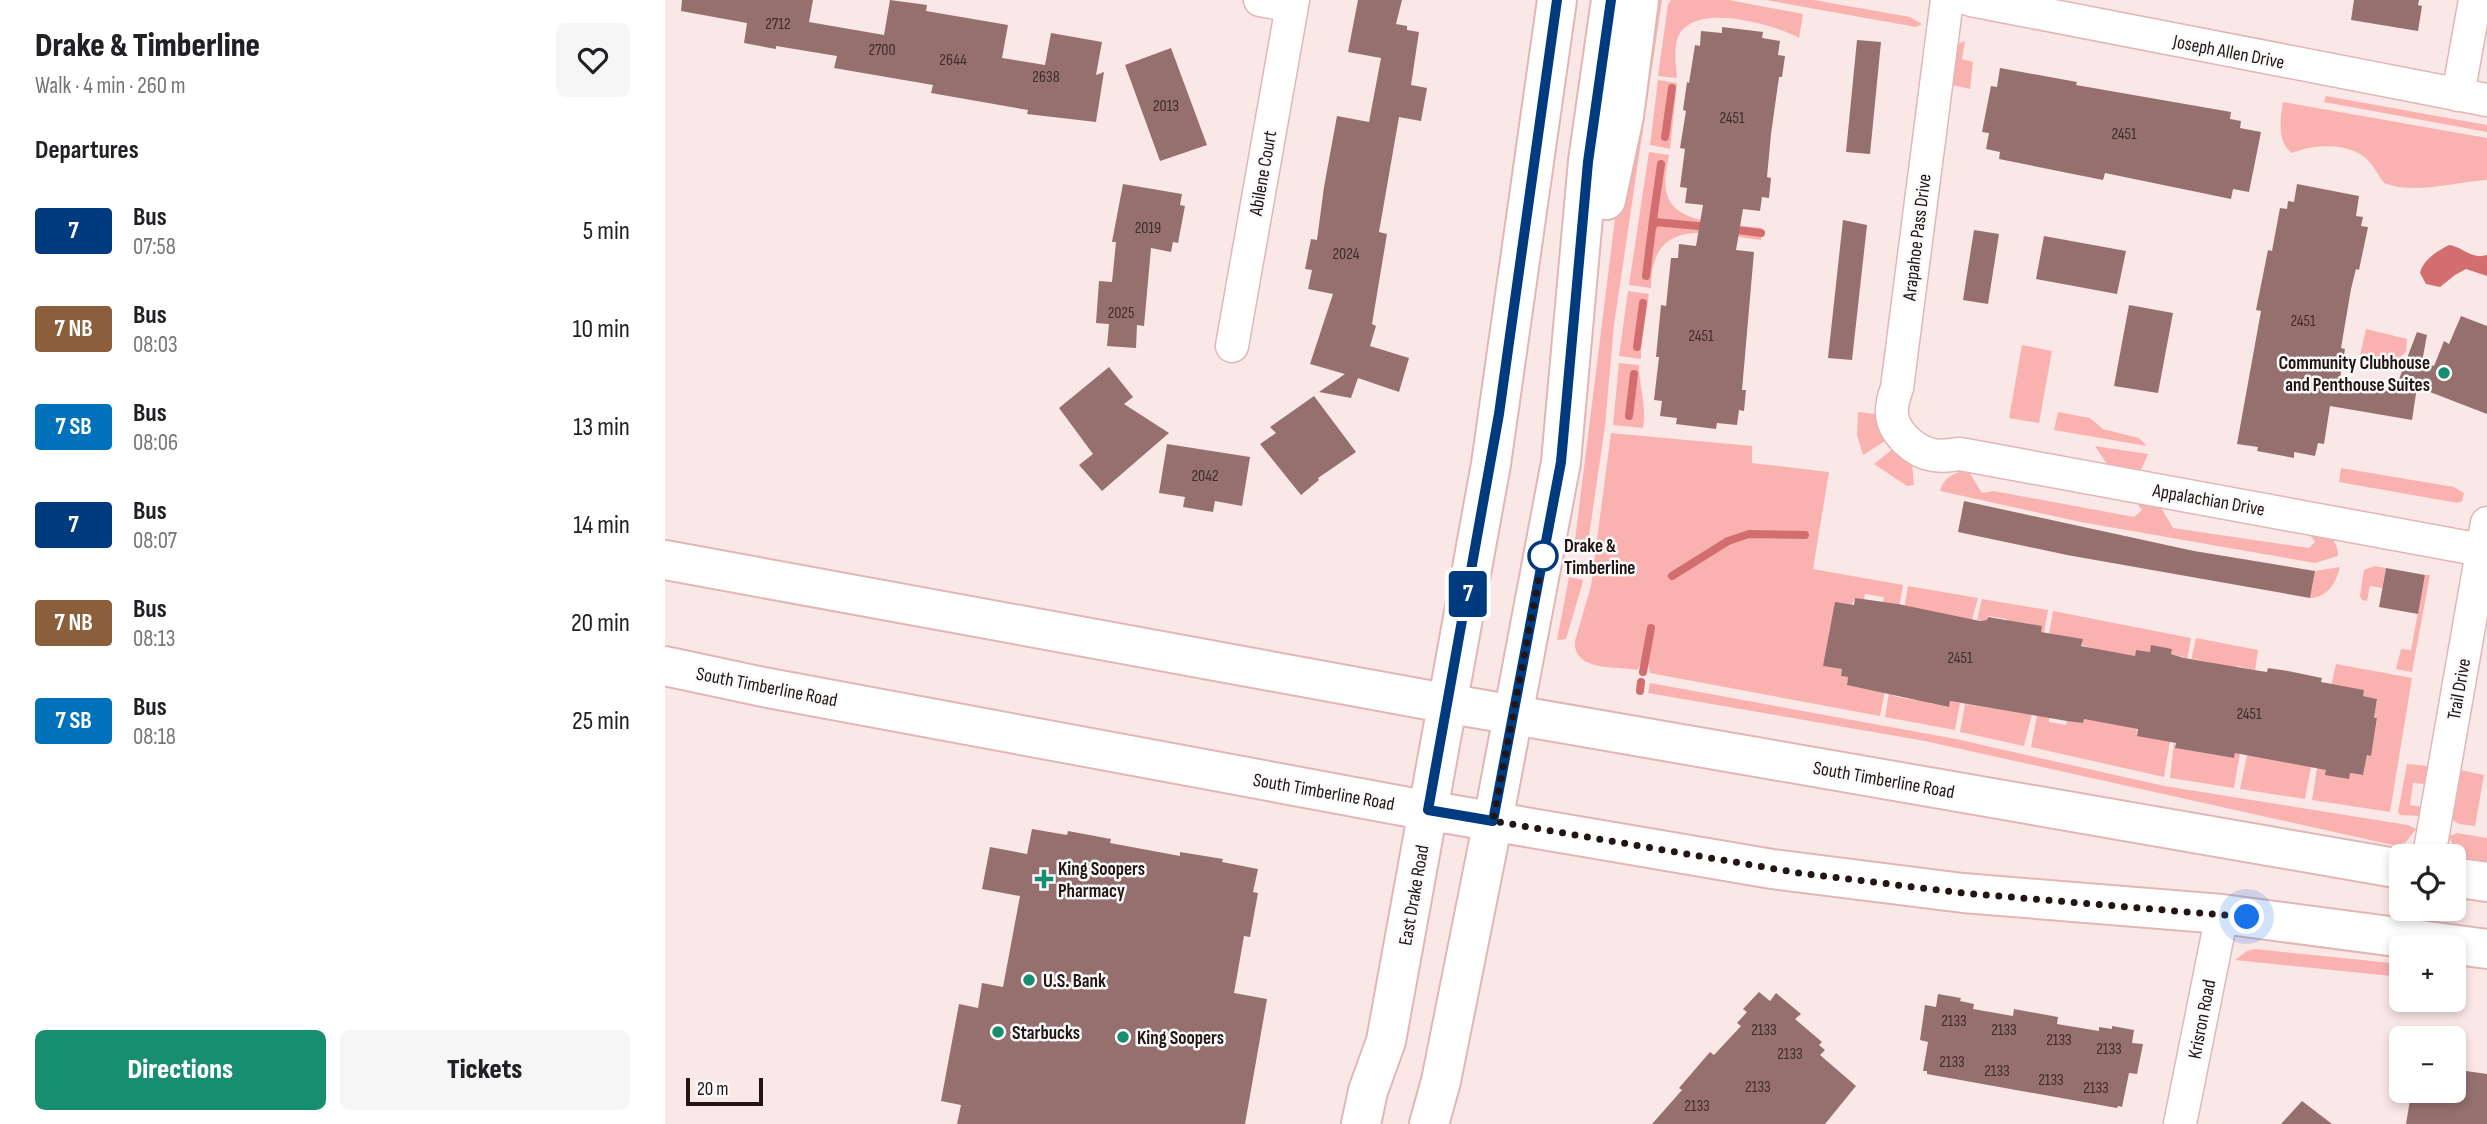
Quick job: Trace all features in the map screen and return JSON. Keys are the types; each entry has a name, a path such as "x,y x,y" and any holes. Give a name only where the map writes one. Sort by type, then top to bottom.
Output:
{"main road":[{"name":"East Drake Road","path":"1361,1124 1367,1091 1386,1041 1503,390 1557,0"},
{"path":"1580,240 1574,160 1579,82 1590,0"},
{"path":"1429,1124 1441,1081 1493,821 1561,462 1588,162 1611,0"},
{"path":"1580,240 1594,223 1605,201 1624,116 1639,0"},
{"name":"South Timberline Road","path":"665,560 1448,704 2389,867"},
{"name":"South Timberline Road","path":"665,666 777,690 1428,810 1813,874 1963,893 2221,914 2487,949"},
{"path":"2466,879 2487,882"}],"street":[{"path":"1260,0 1292,3"},
{"name":"Arapahoe Pass Drive","path":"1931,455 1923,453 1905,438 1892,418 1892,411 1947,0"},
{"name":"Joseph Allen Drive","path":"1971,0 2472,98"},
{"path":"2472,98 2475,0"},
{"name":"Abilene Court","path":"1232,346 1292,3"},
{"name":"Appalachian Drive","path":"1931,455 1960,454 2485,541"},
{"name":"Trail Drive","path":"2432,844 2485,541"},
{"name":"Krisron Road","path":"2180,1124 2221,914"}],"shaded area":[{"path":"1648,0 1662,0 1614,325 1605,426 1587,550 1574,548 1616,211 1641,44 1656,29 1645,27"},
{"path":"1671,0 1729,0 1803,14 1799,38 1751,21 1713,18 1697,21 1685,28 1677,40 1677,78 1658,76 1668,4"},
{"path":"1766,0 1814,0 1910,17 1922,24 1916,27"},
{"path":"1965,41 1962,59 1973,62 1970,89 1948,84 1957,44"},
{"path":"1658,80 1677,83 1670,149 1650,145"},
{"path":"2326,96 2487,125 2487,132 2324,102"},
{"path":"2283,102 2487,138 2487,180 2409,188 2384,183 2366,159 2347,149 2319,147 2292,153 2287,149 2282,137"},
{"path":"1649,152 1669,155 1667,194 1672,204 1681,212 1707,222 1762,228 1761,240 1704,233 1687,234 1672,239 1661,248 1654,264 1651,288 1629,285"},
{"path":"2449,245 2472,255 2487,255 2487,276 2466,269 2440,287 2426,284 2420,273 2424,264 2435,253"},
{"path":"1628,291 1649,294 1641,359 1619,356"},
{"path":"2366,329 2407,339 2406,352 2387,367 2359,360"},
{"path":"2022,345 2052,351 2039,423 2009,418"},
{"path":"1619,363 1639,365 1643,428 1613,425"},
{"path":"1858,412 1876,414 1888,439 1863,455 1857,435"},
{"path":"2058,412 2090,418 2103,429 2139,438 2147,446 2054,430"},
{"path":"1611,433 1752,446 1752,463 1829,472 1813,569 1903,585 1899,608 1898,604 1883,602 1884,597 1865,594 1864,600 1855,598 1824,666 1842,669 1841,676 1848,677 1847,685 1885,691 1880,716 1650,673 1648,661 1653,629 1648,628 1643,661 1637,670 1597,666 1581,658 1576,651 1575,641 1591,586"},
{"path":"2095,446 2148,454 2142,468 2134,473 2111,470"},
{"path":"1894,448 1912,463 1914,485 1907,486 1874,464"},
{"path":"2341,468 2454,487 2464,493 2462,501 2458,503 2339,482"},
{"path":"1964,471 1969,472 1982,493 1994,491 2134,517 2142,510 2133,498 2157,501 2173,528 2309,548 2315,542 2306,529 2324,534 2332,540 2338,556 2315,563 2081,522 1940,491 1949,477"},
{"path":"2375,566 2386,568 2382,588 2370,586 2367,601 2362,600 2360,596 2364,570"},
{"path":"2340,567 2330,588 2322,595 2310,598 2315,571"},
{"path":"2425,575 2430,575 2412,672 2396,669 2401,649 2411,650"},
{"path":"1569,577 1583,580 1566,639 1557,640"},
{"path":"1908,586 1978,598 1972,620 1904,609"},
{"path":"1982,599 2048,610 2044,633 2041,632 2041,626 2022,623 2006,626 2007,619 1988,616 1987,621 1977,620"},
{"path":"2053,611 2191,638 2187,660 2171,654 2172,649 2150,652 2136,650 2133,669 2137,735 2170,741 2164,777 2031,747 2037,715 2049,718 2049,722 2066,725 2067,720 2083,722 2096,649 2081,645 2082,639 2070,637 2069,641 2049,634"},
{"path":"2196,638 2258,650 2255,671 2237,666 2236,671 2213,663 2193,659 2191,661"},
{"path":"2336,664 2412,678 2390,812 2312,800 2317,768 2363,775 2367,755 2371,755 2377,719 2374,718 2377,699 2363,696 2363,690 2331,686"},
{"path":"1650,683 1956,739 2164,786 2408,825 2416,829 2406,842 2389,844 1925,741 1648,693"},
{"path":"1889,692 1893,693 1893,696 1915,700 1916,696 1930,698 1929,703 1949,707 1950,701 1960,703 1955,730 1885,717"},
{"path":"1992,702 2032,714 2024,746 1960,732 1965,704 1991,708"},
{"path":"2174,742 2176,748 2234,758 2235,753 2240,753 2234,788 2170,778"},
{"path":"2247,755 2311,767 2305,799 2240,789"},
{"path":"2407,764 2428,766 2425,784 2413,783 2410,805 2421,807 2419,816 2400,815 2398,812"},
{"path":"2461,770 2484,775 2475,826 2459,824 2452,820"},
{"path":"2457,833 2487,838 2487,862 2466,857 2466,844 2453,844 2449,836"},
{"path":"2255,949 2389,963 2389,976 2235,960 2247,951"}],"building":[{"path":"682,0 813,0 809,22 884,35 890,0 927,5 926,11 1008,25 1002,58 1045,65 1051,33 1102,42 1096,75 1104,72 1096,122 1027,114 1028,110 931,93 933,85 834,68 837,56 744,43 747,23 681,11"},
{"path":"1358,0 1402,0 1396,24 1419,32 1411,85 1427,88 1421,121 1399,117 1379,232 1387,234 1372,324 1376,326 1370,346 1409,358 1399,392 1358,378 1351,398 1319,392 1345,374 1310,364 1333,294 1308,289 1312,270 1305,269 1311,239 1317,240 1337,116 1369,122 1381,58 1348,52"},
{"path":"2354,0 2419,0 2418,5 2422,6 2418,31 2351,20"},
{"path":"1722,27 1763,32 1762,38 1780,41 1778,55 1785,56 1782,77 1779,77 1771,134 1767,177 1771,178 1769,198 1762,197 1760,211 1743,209 1736,250 1754,252 1742,390 1746,390 1744,411 1739,410 1737,425 1717,423 1716,429 1676,424 1677,418 1660,416 1662,401 1654,400 1661,305 1666,306 1671,258 1678,258 1679,244 1696,246 1703,205 1685,203 1687,188 1680,187 1685,149 1680,148 1687,82 1689,83 1695,45 1700,46 1701,31 1722,33"},
{"path":"1857,40 1881,42 1870,154 1846,152"},
{"path":"1171,48 1207,145 1160,161 1125,65"},
{"path":"2000,68 2077,82 2076,85 2231,112 2230,119 2241,121 2240,128 2261,132 2249,192 2233,189 2231,199 2105,173 2103,180 1999,159 2000,152 1986,149 1989,133 1982,132 1991,86 1997,87"},
{"path":"1123,184 1182,194 1180,205 1185,206 1178,243 1173,242 1171,252 1151,248 1144,326 1137,325 1136,348 1107,346 1109,324 1096,323 1099,281 1112,282 1116,242 1112,242"},
{"path":"2297,184 2359,196 2356,216 2363,217 2361,226 2368,227 2359,270 2356,269 2351,289 2341,348 2345,349 2340,378 2396,387 2417,332 2427,335 2422,362 2434,366 2444,341 2449,344 2461,316 2487,326 2487,414 2417,387 2412,420 2330,406 2324,444 2318,443 2315,456 2294,452 2294,458 2237,444 2261,311 2256,310 2268,250 2272,251 2280,208 2287,209 2288,201 2294,202"},
{"path":"1843,220 1867,225 1852,360 1828,358"},
{"path":"1974,230 1999,234 1988,304 1963,300"},
{"path":"2044,236 2126,251 2117,294 2036,279"},
{"path":"2129,305 2173,313 2158,393 2114,386"},
{"path":"1109,367 1133,397 1124,404 1169,433 1102,491 1079,465 1093,454 1059,408"},
{"path":"1314,396 1356,452 1318,478 1319,480 1301,495 1260,444 1276,433 1270,427"},
{"path":"1167,444 1250,457 1242,506 1215,501 1213,512 1183,507 1185,497 1159,493"},
{"path":"1964,501 2194,551 2315,571 2310,598 2067,555 1958,532"},
{"path":"2386,568 2425,575 2418,614 2379,607"},
{"path":"1855,598 1980,621 1987,620 1988,617 2042,626 2041,632 2083,639 2081,646 2135,656 2136,650 2150,652 2151,645 2172,649 2171,654 2184,658 2267,672 2268,668 2288,671 2322,678 2321,682 2364,690 2363,696 2377,699 2371,756 2367,755 2363,775 2350,773 2349,779 2325,775 2326,770 2235,753 2234,758 2175,748 2176,743 2137,736 2138,729 2084,719 2083,723 2067,721 1950,701 1949,707 1847,685 1848,677 1841,676 1842,669 1823,666 1835,602 1854,605"},
{"path":"1032,829 1067,835 1068,831 1111,839 1110,843 1180,856 1180,852 1223,859 1222,862 1258,869 1253,892 1258,893 1250,937 1244,936 1234,993 1267,999 1245,1124 957,1124 961,1105 941,1101 959,1004 978,1008 982,983 1003,987 1020,896 982,889 990,847 1027,854"},
{"path":"1759,992 1770,1001 1776,993 1801,1014 1795,1019 1822,1042 1819,1045 1825,1050 1820,1055 1856,1086 1825,1124 1652,1124 1710,1052 1714,1055 1741,1026 1737,1023 1747,1012 1743,1009"},
{"path":"1938,994 1961,998 1960,1001 1974,1004 1973,1009 2013,1016 2014,1009 2058,1017 2057,1024 2099,1031 2099,1027 2112,1029 2112,1026 2134,1030 2132,1043 2143,1044 2137,1074 2129,1073 2122,1107 1927,1074 1927,1071 1923,1071 1928,1042 1920,1040 1925,1005 1936,1007"},
{"path":"2466,1071 2487,1074 2487,1124 2406,1124 2410,1103 2466,1103"},
{"path":"2302,1101 2332,1124 2281,1124"}],"waterway":[{"path":"1665,137 1672,88"},
{"path":"1652,227 1661,164"},
{"path":"1646,276 1655,222 1709,227"},
{"path":"1729,229 1761,233"},
{"path":"1637,347 1643,303"},
{"path":"1629,416 1634,374"},
{"path":"1672,576 1728,541 1749,534 1805,535"},
{"path":"1643,672 1651,628"},
{"path":"1640,691 1641,682"}],"bus line":[{"name":"7","path":"1557,0 1499,414 1428,810 1493,821 1561,462 1588,162 1611,0"}],"place":[{"name":"Community Clubhouse and Penthouse Suites","path":"2444,373"},
{"name":"Drake & Timberline","path":"1543,556"},
{"name":"King Soopers Pharmacy","path":"1044,879"},
{"name":"U.S. Bank","path":"1029,980"},
{"name":"Starbucks","path":"998,1032"},
{"name":"King Soopers","path":"1123,1037"}],"route":[{"path":"1543,556 1493,821 1799,873 1963,893 2247,917"}]}
